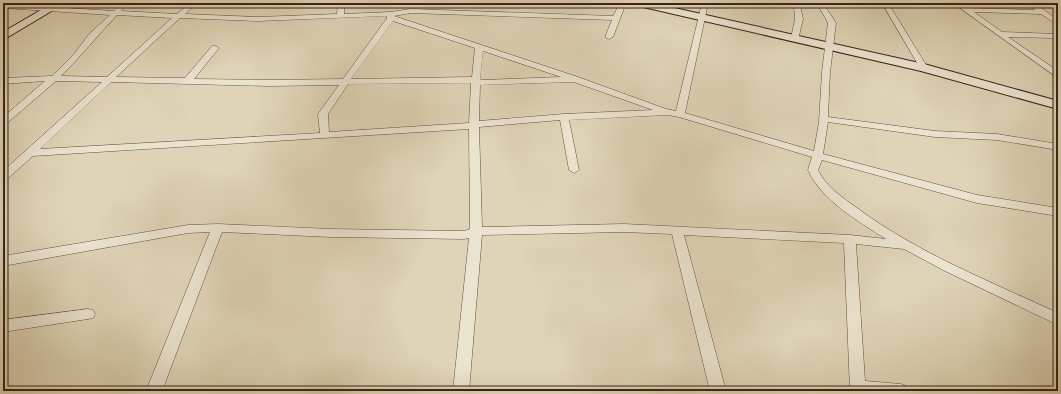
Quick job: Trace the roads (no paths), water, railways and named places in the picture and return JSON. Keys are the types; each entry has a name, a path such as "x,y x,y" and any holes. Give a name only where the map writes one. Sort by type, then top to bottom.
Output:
{"street":[{"path":"3,36 60,3"},
{"path":"3,122 77,56 93,35 126,3"},
{"path":"3,177 32,153 108,79 194,3"},
{"path":"340,16 342,3"},
{"path":"407,12 409,3"},
{"path":"609,38 623,3"},
{"path":"639,3 924,68 1058,105"},
{"path":"680,114 705,3"},
{"path":"783,3 796,5 799,19 795,38"},
{"path":"820,3 832,23 828,45 819,156 813,170 817,181 853,211 903,245 1058,319"},
{"path":"885,3 924,68"},
{"path":"956,3 1058,75"},
{"path":"1030,3 1058,23"},
{"path":"5,6 49,10 258,19 390,16 407,12 533,14 616,18"},
{"path":"965,10 1042,12"},
{"path":"390,16 668,112 680,114 819,156 977,200 1058,212"},
{"path":"325,136 323,114 376,41 390,16"},
{"path":"1001,34 1058,36"},
{"path":"461,391 476,231 472,126 474,80 478,47"},
{"path":"187,82 215,48"},
{"path":"3,81 54,78 187,82 474,80 481,83 576,79"},
{"path":"32,153 218,141 325,136 472,126 483,123 564,117 668,112"},
{"path":"564,117 574,170"},
{"path":"823,119 935,134 997,137 1058,147"},
{"path":"3,261 180,230 218,228 331,233 464,235 476,231 624,228 850,239 903,245"},
{"path":"154,391 174,335 218,228"},
{"path":"677,231 718,391"},
{"path":"850,239 857,389 901,391"},
{"path":"3,326 88,314"}]}
